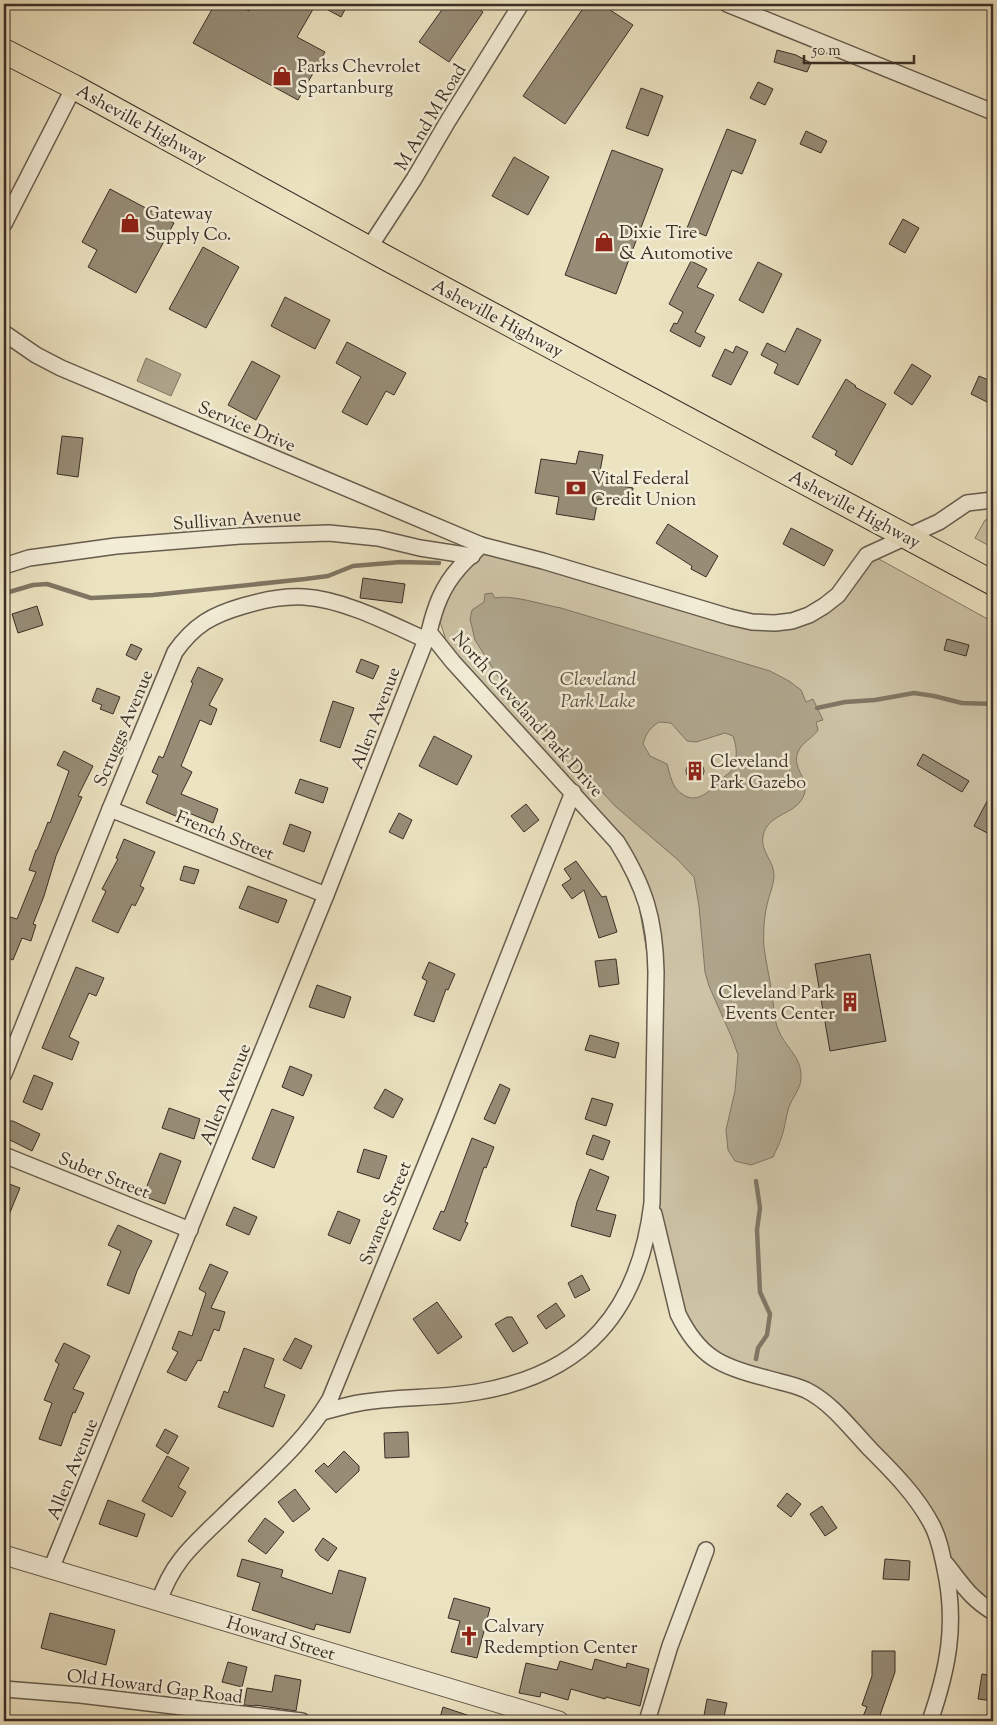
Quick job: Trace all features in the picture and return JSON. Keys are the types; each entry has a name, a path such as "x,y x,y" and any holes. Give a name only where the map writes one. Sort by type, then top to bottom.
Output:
{"main road":[{"name":"Asheville Highway","path":"4,51 993,583"}],"street":[{"name":"M And M Road","path":"369,248 414,179 521,4"},
{"path":"727,4 993,112"},
{"path":"4,224 74,87"},
{"name":"Service Drive","path":"4,333 36,355 61,368 476,550"},
{"path":"476,550 551,563 730,617 752,622 775,623 792,621 809,615 824,606 838,595 867,555 939,522 967,503 993,500"},
{"name":"Sullivan Avenue","path":"4,566 30,558 116,546 240,536 329,532 362,536 420,548 476,550"},
{"name":"North Cleveland Park Drive","path":"322,1412 360,1402 449,1396 477,1392 503,1386 554,1367 578,1353 598,1335 615,1314 628,1289 644,1248 652,1204 656,944 652,917 644,890 632,865 617,842 428,636 435,606 442,592 450,578 476,550"},
{"name":"Scruggs Avenue","path":"4,1074 175,652 185,638 198,626 213,617 253,603 286,597 305,597 323,600 428,636"},
{"name":"Allen Avenue","path":"51,1569 326,895 428,636"},
{"name":"Swanee Street","path":"159,1602 164,1585 182,1556 303,1436 330,1399 438,1135 573,792"},
{"name":"French Street","path":"110,810 326,895"},
{"name":"Suber Street","path":"4,1155 190,1230"},
{"name":"North Cleveland Park Drive","path":"652,1204 676,1306 685,1329 695,1342 706,1354 734,1370 790,1384 806,1391 844,1420 914,1497 933,1526 944,1561"},
{"path":"647,1721 670,1646 706,1550"},
{"name":"Howard Street","path":"4,1555 559,1721"},
{"path":"944,1561 966,1592 979,1604 993,1612"},
{"path":"930,1721 939,1695 951,1638 951,1605 944,1561"},
{"name":"Old Howard Gap Road","path":"4,1689 80,1695 221,1717 302,1721"}],"shaded area":[{"path":"993,519 993,548 975,538 985,520"},
{"path":"487,547 730,617 809,615 868,553 993,622 993,1609 949,1585 933,1526 807,1391 706,1354 669,1279 657,1227 655,1000 632,865 453,662 435,606"}],"water":[{"path":"146,358 181,374 171,396 137,381"},
{"name":"Cleveland Park Lake","path":"492,593 495,598 510,597 561,608 770,671 801,690 806,702 813,699 823,720 816,722 818,730 802,746 796,758 805,784 804,795 795,807 770,822 763,836 763,846 772,865 774,875 764,920 764,947 775,1017 781,1035 798,1062 801,1075 800,1084 789,1107 781,1139 773,1157 751,1165 735,1161 728,1150 726,1130 735,1091 738,1055 705,972 699,906 694,877 678,860 615,806 502,683 475,640 470,619 472,610 484,602 485,594","holes":["659,722 671,723 687,741 696,742 725,733 733,736 736,753 732,770 710,790 699,797 688,797 682,794 676,788 667,764 650,756 643,744 647,734 656,724"]}],"building":[{"name":"Parks Chevrolet Spartanburg","path":"215,4 235,4 249,11 253,4 316,4 297,37 325,52 298,100 193,43"},
{"name":"Parks Chevrolet Spartanburg","path":"317,4 348,4 341,17"},
{"path":"446,4 471,4 483,12 449,62 419,42"},
{"path":"586,4 601,4 633,25 565,124 523,96"},
{"path":"777,50 796,55 811,63 807,72 774,62"},
{"path":"758,82 773,89 765,105 750,98"},
{"path":"641,88 663,96 648,136 626,128"},
{"path":"727,129 756,140 742,174 732,170 706,236 687,228"},
{"path":"806,131 827,141 821,153 800,144"},
{"path":"612,150 663,169 616,294 565,275"},
{"path":"514,157 549,177 528,215 492,196"},
{"path":"110,189 174,223 136,293 88,267 97,250 82,242"},
{"path":"903,219 919,228 905,253 889,244"},
{"path":"203,247 239,267 206,328 169,309"},
{"path":"691,261 707,269 697,287 714,295 695,332 705,337 700,347 670,331 674,323 677,324 683,312 669,304"},
{"path":"758,262 782,274 763,313 739,300"},
{"path":"285,297 330,320 315,349 271,326"},
{"path":"797,328 821,340 798,385 774,373 778,364 761,355 767,343 785,352"},
{"path":"347,342 406,373 394,395 386,391 367,425 342,412 361,377 336,363"},
{"path":"736,346 748,352 731,385 712,376 725,349 733,353"},
{"path":"252,361 280,376 256,420 228,405"},
{"path":"912,364 931,376 912,405 894,393"},
{"path":"979,376 993,382 993,389 987,402 971,394"},
{"path":"846,379 855,387 886,404 852,465 835,455 837,451 812,437"},
{"path":"62,436 83,438 78,477 57,474"},
{"path":"579,451 603,455 598,482 633,488 631,504 598,499 594,520 556,514 559,497 535,493 541,459 576,464"},
{"path":"668,524 718,556 706,577 691,569 692,566 656,543"},
{"path":"791,528 833,550 824,566 783,544"},
{"path":"363,578 405,584 402,603 360,598"},
{"path":"37,606 43,625 18,633 12,614"},
{"path":"947,639 969,645 966,656 944,650"},
{"path":"131,644 142,649 136,660 126,655"},
{"path":"361,659 379,666 373,679 356,672"},
{"path":"198,667 223,679 209,705 217,709 211,725 200,720 181,766 192,772 181,794 218,809 213,823 184,811 180,818 146,803 158,775 152,772 159,756 163,758"},
{"path":"97,688 120,697 113,714 100,709 102,705 92,701"},
{"path":"333,701 354,708 340,748 320,741"},
{"path":"434,736 472,756 457,785 419,766"},
{"path":"64,751 93,766 78,796 82,797 56,856 33,924 36,925 31,941 22,938 13,960 4,956 4,935 10,917 17,919 36,872 29,870 48,822 50,823 69,771 57,765"},
{"path":"923,754 969,781 962,792 917,765"},
{"name":"Cleveland Park Gazebo","path":"691,762 699,762 704,767 702,778 691,780 686,775 686,767"},
{"path":"300,779 328,788 323,803 295,793"},
{"path":"993,790 993,836 974,826"},
{"path":"526,804 539,820 524,832 511,816"},
{"path":"399,813 412,820 403,839 389,832"},
{"path":"290,824 311,832 304,852 283,844"},
{"path":"124,839 155,852 140,886 144,888 135,906 132,904 118,933 92,921 106,891 102,889 118,859 116,858"},
{"path":"576,861 602,897 606,896 617,932 599,938 584,890 572,899 562,885 571,879 564,869"},
{"path":"184,866 199,870 194,884 180,880"},
{"path":"248,886 287,900 278,923 239,908"},
{"name":"Cleveland Park Events Center","path":"870,954 886,1041 830,1051 815,964"},
{"path":"616,959 619,984 599,987 595,961"},
{"path":"429,962 455,974 448,990 446,989 434,1022 414,1015 427,981 422,978"},
{"path":"76,967 104,978 96,996 89,993 69,1037 79,1042 72,1060 42,1048"},
{"path":"317,985 351,997 344,1018 309,1007"},
{"path":"590,1035 619,1043 615,1058 585,1050"},
{"path":"290,1066 312,1075 303,1096 282,1087"},
{"path":"34,1075 53,1083 42,1110 23,1102"},
{"path":"500,1084 510,1089 495,1124 484,1119"},
{"path":"385,1089 403,1099 393,1118 374,1108"},
{"path":"592,1098 613,1104 606,1126 585,1119"},
{"path":"169,1108 200,1119 194,1139 162,1128"},
{"path":"272,1109 294,1117 274,1168 252,1159"},
{"path":"8,1121 13,1121 40,1134 32,1151 4,1137"},
{"path":"593,1135 610,1141 603,1160 586,1154"},
{"path":"472,1138 494,1147 486,1168 484,1167 465,1222 468,1223 460,1241 433,1229 441,1211 444,1212"},
{"path":"364,1149 387,1156 379,1179 357,1172"},
{"path":"160,1153 181,1161 165,1204 143,1196"},
{"path":"590,1169 609,1177 596,1210 616,1215 610,1237 571,1226 577,1202"},
{"path":"4,1182 20,1188 4,1227"},
{"path":"234,1207 257,1217 249,1235 226,1225"},
{"path":"338,1211 360,1220 350,1244 328,1235"},
{"path":"118,1225 152,1241 137,1271 129,1294 107,1285 121,1251 108,1245"},
{"path":"210,1264 228,1272 211,1308 225,1312 219,1331 214,1329 201,1361 198,1360 186,1381 167,1372 178,1352 172,1349 179,1331 192,1336 206,1293 199,1289"},
{"path":"582,1275 590,1290 575,1298 568,1283"},
{"path":"437,1302 462,1337 438,1354 413,1319"},
{"path":"556,1303 565,1316 546,1329 537,1316"},
{"path":"507,1317 512,1317 528,1343 513,1352 495,1324"},
{"path":"295,1338 312,1346 301,1369 283,1360"},
{"path":"64,1343 90,1356 73,1389 84,1393 75,1413 73,1412 61,1446 39,1439 52,1403 44,1400 59,1364 55,1361"},
{"path":"244,1348 274,1359 264,1387 285,1395 273,1427 218,1407 224,1391 228,1393"},
{"path":"165,1429 178,1436 168,1454 156,1446"},
{"path":"408,1432 409,1457 385,1458 384,1433"},
{"path":"344,1451 359,1466 359,1471 336,1493 315,1471 324,1463 328,1467"},
{"path":"167,1456 189,1468 178,1487 186,1492 172,1517 142,1501"},
{"path":"295,1489 310,1509 293,1522 278,1502"},
{"path":"787,1493 801,1504 791,1517 777,1506"},
{"path":"108,1500 145,1514 137,1537 99,1524"},
{"path":"822,1506 837,1528 825,1536 810,1514"},
{"path":"265,1518 284,1532 266,1554 248,1541"},
{"path":"323,1538 337,1548 328,1561 315,1550"},
{"path":"242,1559 283,1570 281,1577 332,1594 339,1570 366,1578 350,1633 316,1624 314,1630 252,1610 260,1583 237,1576"},
{"path":"885,1559 910,1561 909,1580 883,1579"},
{"name":"Calvary Redemption Center","path":"454,1598 490,1608 477,1658 451,1652 460,1621 448,1618"},
{"path":"50,1613 115,1630 106,1665 41,1648"},
{"path":"872,1651 895,1651 895,1672 878,1721 861,1721 867,1707 862,1705 872,1676"},
{"path":"595,1659 626,1668 627,1663 649,1669 640,1706 606,1697 605,1699 571,1689 568,1700 541,1692 540,1697 519,1693 526,1663 557,1670 560,1661 592,1670"},
{"path":"228,1662 247,1667 242,1687 222,1682"},
{"path":"982,1674 993,1676 993,1701 978,1699"},
{"path":"275,1675 301,1680 296,1711 244,1705 247,1688 272,1692"},
{"path":"707,1699 727,1703 723,1721 703,1721"},
{"path":"443,1707 479,1719 479,1721 439,1721"}],"waterway":[{"path":"4,598 9,592 33,585 47,584 91,598 153,595 328,576 353,566 401,562 439,563"},
{"path":"817,708 845,702 875,700 914,693 962,703 993,704"},
{"path":"756,1181 760,1208 757,1230 760,1292 770,1314 767,1335 758,1348 756,1359"}],"place":[{"name":"Parks Chevrolet Spartanburg","path":"282,76"},
{"name":"Gateway Supply Co.","path":"130,223"},
{"name":"Dixie Tire & Automotive","path":"604,242"},
{"name":"Vital Federal Credit Union","path":"576,488"},
{"name":"Cleveland Park Gazebo","path":"695,771"},
{"name":"Cleveland Park Events Center","path":"850,1002"},
{"name":"Calvary Redemption Center","path":"469,1636"}]}
